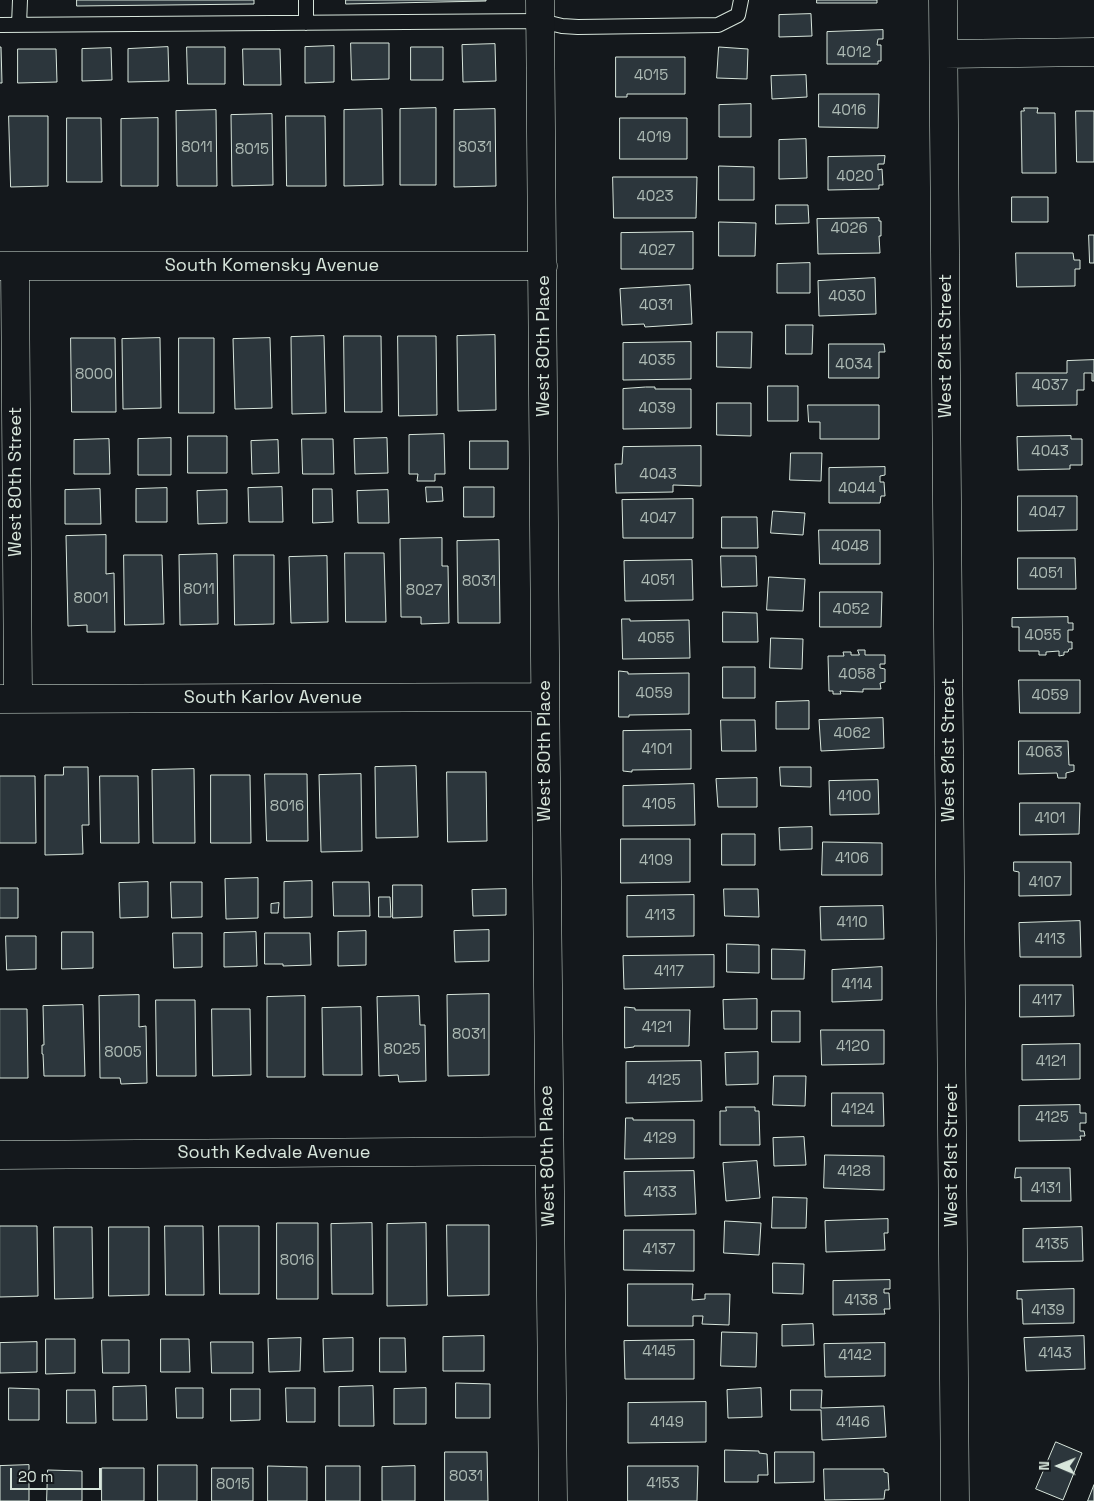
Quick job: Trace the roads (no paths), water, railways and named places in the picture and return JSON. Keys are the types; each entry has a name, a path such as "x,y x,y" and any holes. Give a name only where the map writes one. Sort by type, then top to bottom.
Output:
{"street":[{"name":"West 81st Street","path":"944,0 955,1501"},
{"name":"West 80th Place","path":"540,10 544,266 548,1151 553,1501"},
{"path":"944,54 1094,52"},
{"name":"South Komensky Avenue","path":"7,266 544,266"},
{"name":"West 80th Street","path":"7,266 9,699"},
{"name":"South Karlov Avenue","path":"9,699 545,698"},
{"name":"South Kedvale Avenue","path":"0,1155 548,1151"}],"lane":[{"path":"20,0 20,25"},
{"path":"306,0 306,22"},
{"path":"0,25 306,22 540,10 562,26 718,25 738,15 741,0"}]}
